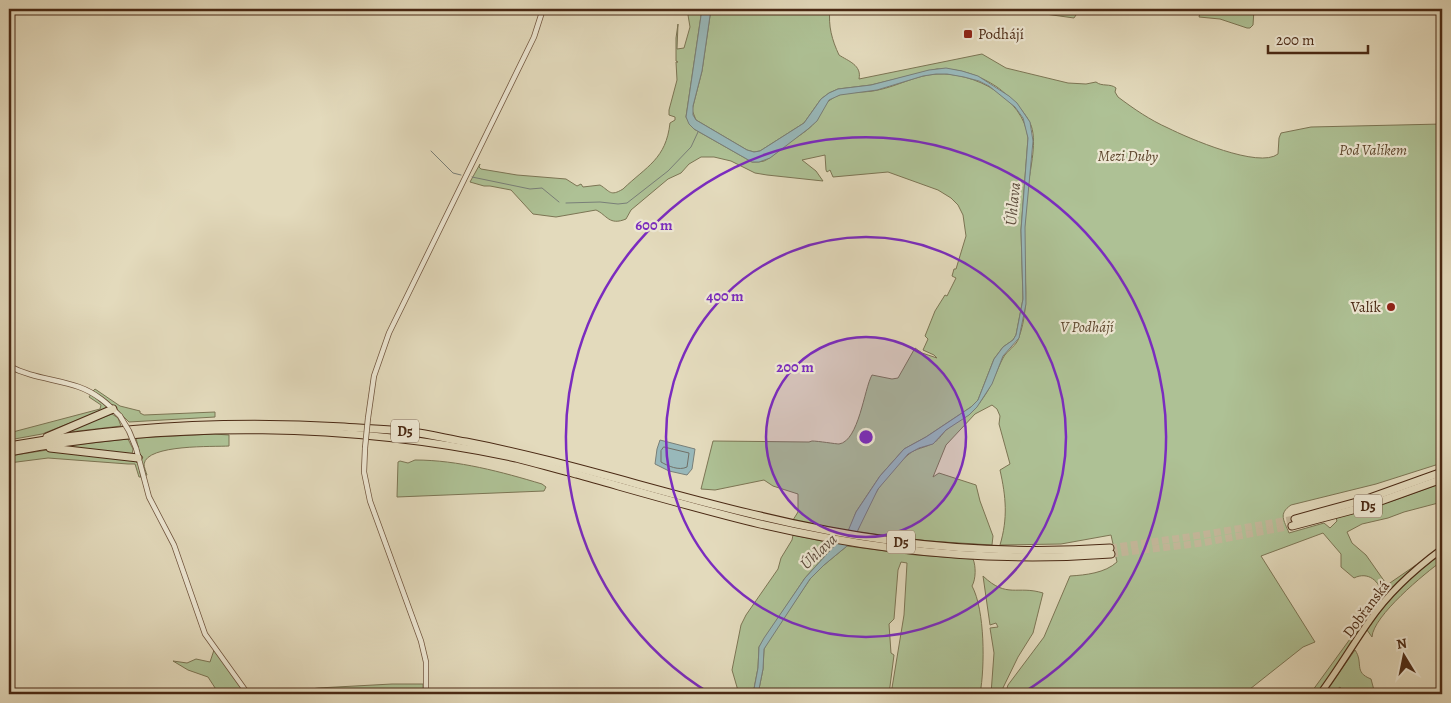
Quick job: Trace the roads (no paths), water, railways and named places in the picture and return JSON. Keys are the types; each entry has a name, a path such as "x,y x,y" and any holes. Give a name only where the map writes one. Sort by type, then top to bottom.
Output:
{"highway":[{"path":"42,443 114,410"},
{"name":"D5","path":"9,446 42,443 123,429 216,424 270,424 410,432 521,453 740,511 791,527 875,540 1011,553 1110,551"},
{"path":"42,443 138,458"},
{"name":"D5","path":"9,452 42,443"},
{"name":"D5","path":"1295,519 1394,491 1442,472"},
{"name":"D5","path":"1292,526 1364,507 1442,479"}],"main road":[{"name":"Dobřanská","path":"1320,694 1339,669 1371,618 1394,590 1418,567 1442,549"}],"street":[{"path":"426,694 424,649 370,502 364,472 368,418 374,376 389,333 534,37 543,9"},
{"path":"9,366 31,376 79,387 97,396 120,416 136,448 149,497 174,545 204,634 248,694"}],"water":[{"path":"702,9 711,9 702,71 693,106 693,115 696,120 747,150 760,151 804,123 821,99 838,89 871,85 929,70 946,68 978,76 1009,96 1017,103 1030,122 1033,141 1025,227 1026,304 1019,338 1003,356 992,384 977,407 969,415 946,430 933,444 908,454 878,489 857,532 847,546 810,579 764,649 763,669 758,694 753,694 758,668 759,647 805,578 848,531 856,512 880,476 904,449 926,437 971,407 978,400 994,359 1016,335 1023,299 1021,230 1028,138 1023,118 1015,107 989,86 964,77 936,74 877,90 840,95 829,100 817,121 808,129 770,158 759,162 752,162 694,129 686,117"},
{"path":"660,440 695,449 692,469 687,475 669,471 655,464"}],"waterway":[{"path":"566,203 627,203 668,171 691,147 698,132"},
{"path":"431,151 453,173 461,175"},
{"path":"472,177 530,189 542,188 559,202"}],"tunnel":[{"path":"1110,548 1295,519"},
{"path":"1111,554 1202,543 1292,526"}],"place":[{"name":"Podhájí","path":"968,34"},
{"name":"Valík","path":"1391,307"}],"park label":[{"name":"Pod Valíkem","path":"1373,150"},
{"name":"Mezi Duby","path":"1128,156"},
{"name":"V Podhájí","path":"1087,327"}],"water label":[{"name":"Úhlava","path":"1012,204"},
{"name":"Úhlava","path":"818,551"}]}
